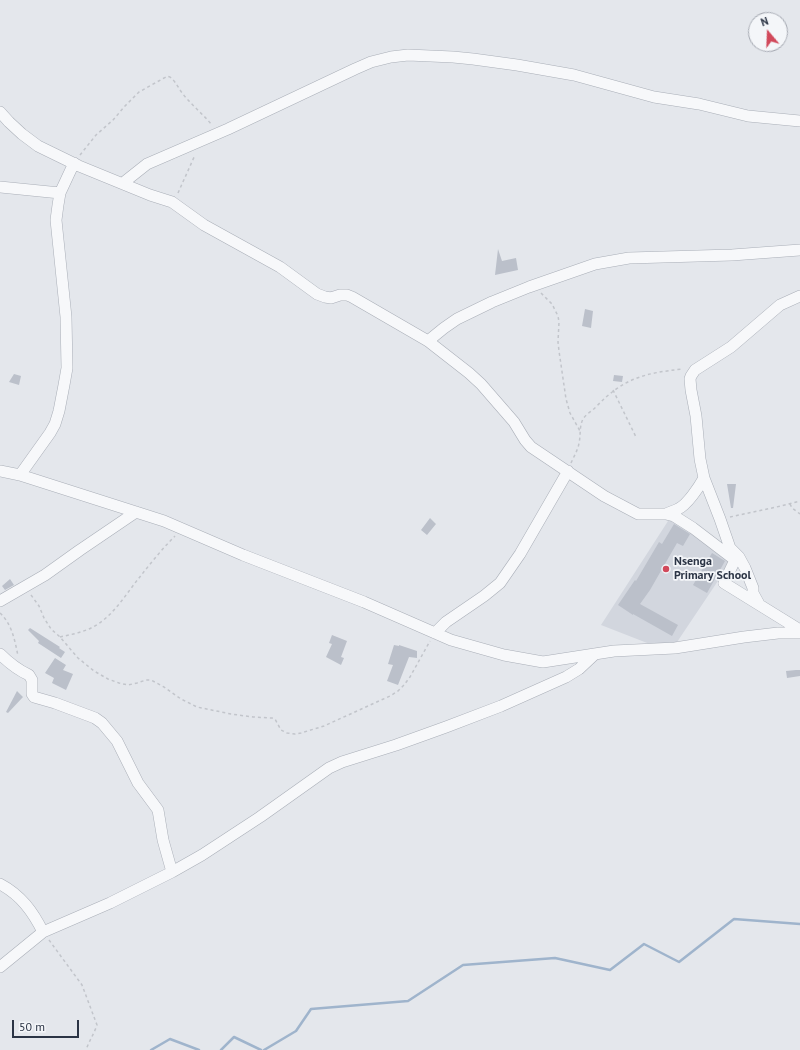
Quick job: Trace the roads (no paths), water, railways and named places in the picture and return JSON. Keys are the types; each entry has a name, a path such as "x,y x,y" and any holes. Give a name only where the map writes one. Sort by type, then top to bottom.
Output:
{"street":[{"path":"124,183 147,164 228,129 355,69 371,62 391,57 453,57 518,65 574,75 654,97 699,104 748,116 800,121"},
{"path":"0,112 22,134 38,146 150,195 172,202 204,225 280,267 317,294 331,298 340,295 352,297 428,341 481,384 514,422 531,447 604,496 638,514 666,514 674,516 693,528 735,560 724,583 800,631"},
{"path":"20,475 55,424 64,385 66,368 66,317 56,220 60,193 74,163"},
{"path":"0,187 60,193"},
{"path":"428,341 458,319 492,302 528,287 595,264 629,258 732,255 800,250"},
{"path":"759,604 753,593 753,588 745,568 739,557 730,548 704,478 700,460 696,416 690,380 695,370 731,346 777,308 800,296"},
{"path":"0,471 20,475 164,521 243,555 364,602 451,640 504,655 543,662 596,653 675,648 744,637 800,631"},
{"path":"435,633 446,622 500,583 520,554 568,471"},
{"path":"666,514 682,507 704,478"},
{"path":"0,601 45,576 136,512"},
{"path":"0,967 43,932 110,903 202,855 329,768 342,762 446,727 534,692 566,677 579,669 596,653"},
{"path":"0,654 13,665 29,675 32,680 32,694 34,697 87,715 102,723 108,729 117,741 138,783 158,810 163,840 172,872"},
{"path":"0,884 8,888 22,899 43,932"}],"waterway":[{"path":"264,1050 296,1031 311,1009 408,1001 463,965 555,958 610,970 644,944 679,962 734,919 800,924"},
{"path":"221,1050 234,1037 261,1050"},
{"path":"151,1050 170,1039 199,1050"}],"place":[{"name":"Nsenga Primary School","path":"666,569"}]}
